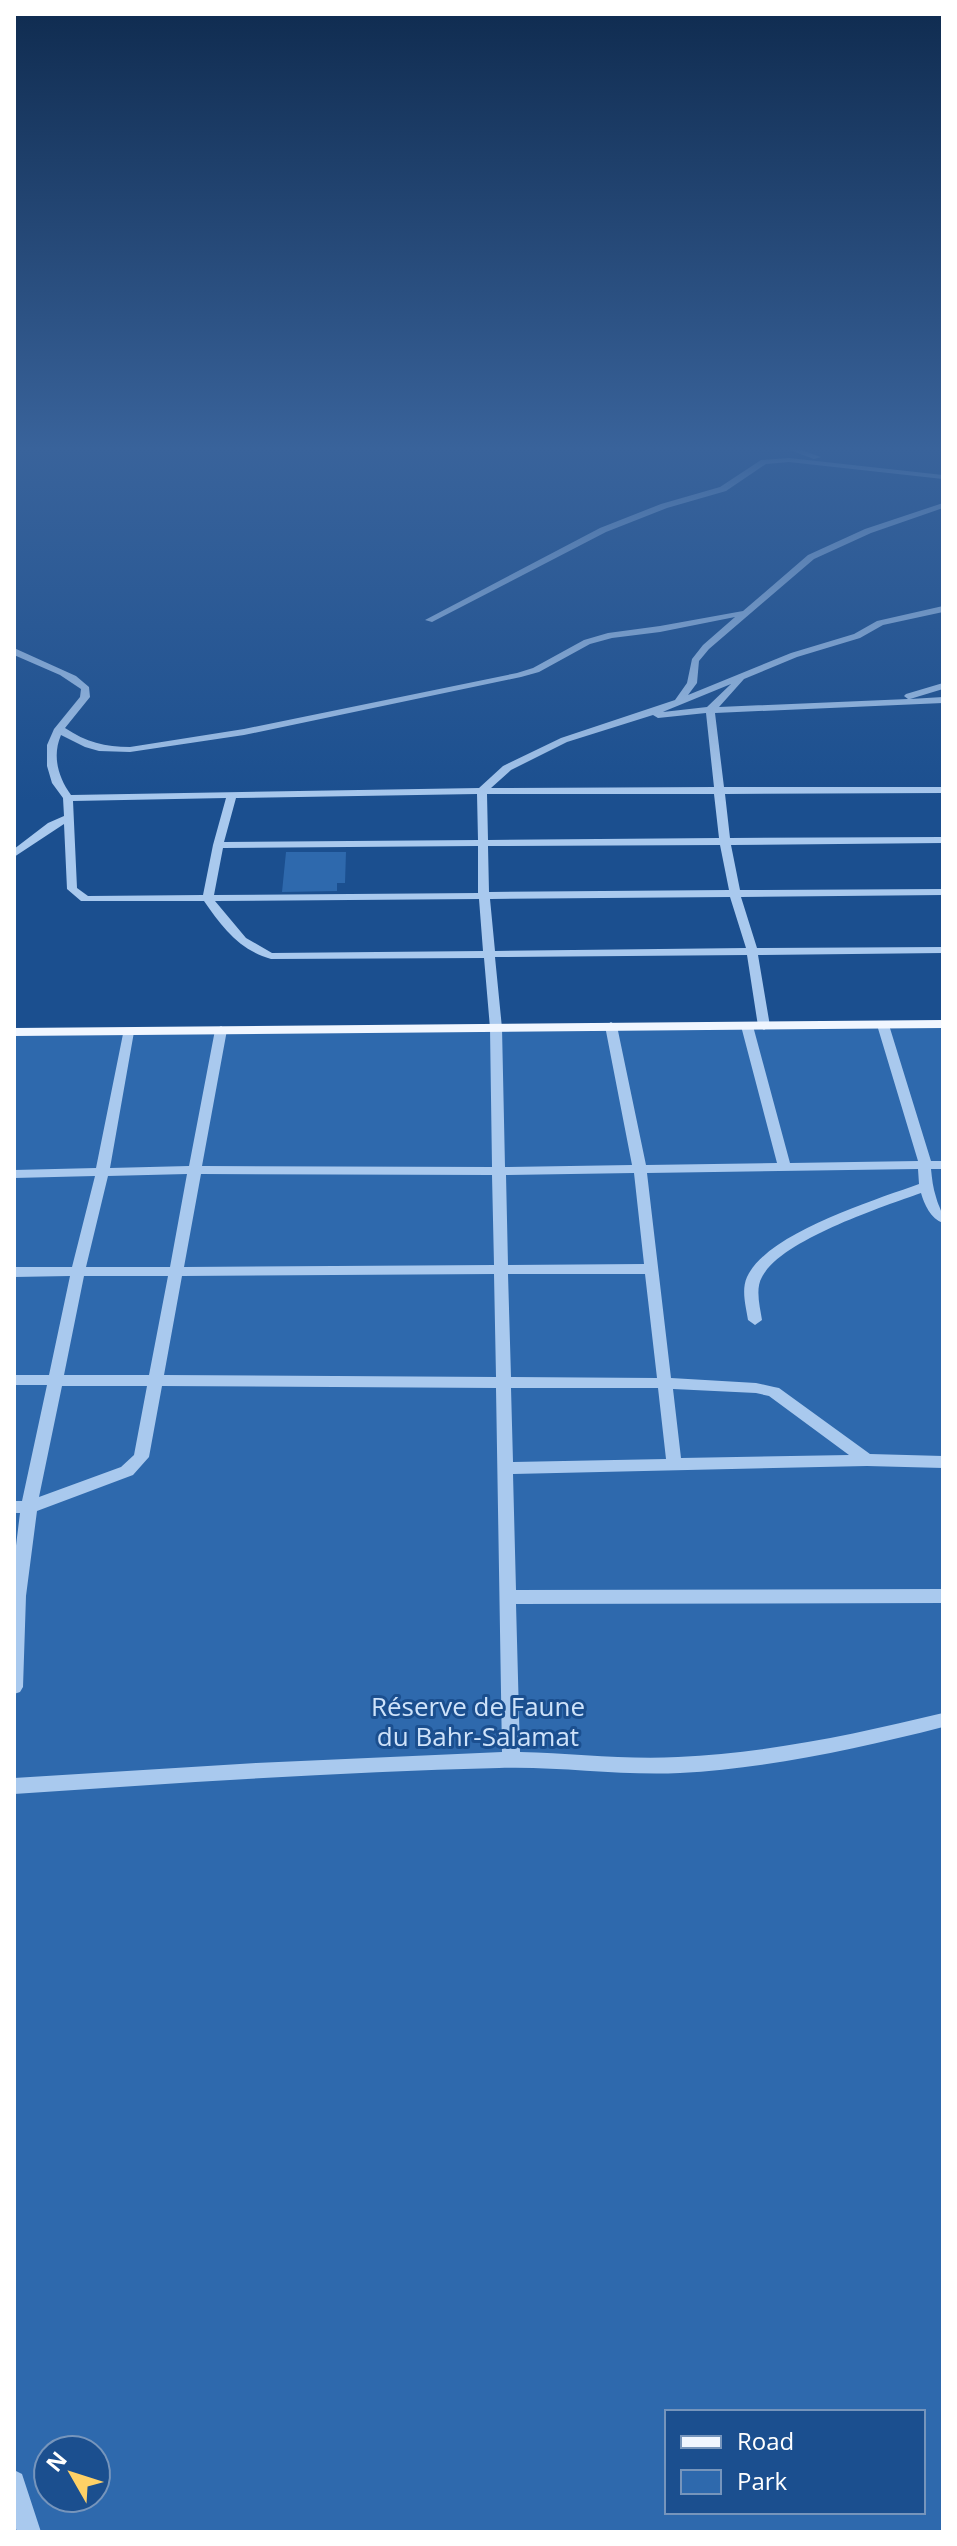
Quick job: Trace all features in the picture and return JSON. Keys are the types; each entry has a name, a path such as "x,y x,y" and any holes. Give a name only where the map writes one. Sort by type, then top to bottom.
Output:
{"main road":[{"path":"14,1032 943,1024"}],"street":[{"path":"429,620 536,565"},
{"path":"680,700 692,683 695,661 700,654 801,565"},
{"path":"511,1760 496,1028 484,896 482,791 507,768 564,740 642,716 794,655 857,636 880,623 943,609"},
{"path":"59,729 76,741 100,749 139,750 260,729 518,675 536,670 587,642 611,635 745,613"},
{"path":"14,651 33,663 74,678 86,689 85,697 59,729 52,745 52,766 57,783 68,798 72,889 85,899 943,892"},
{"path":"710,710 746,674"},
{"path":"887,703 943,686"},
{"path":"642,716 943,700"},
{"path":"710,710 725,842 735,894 752,951 764,1026"},
{"path":"68,798 482,791 940,790 943,802"},
{"path":"232,796 218,845 208,899 236,938 255,952 271,956 943,950"},
{"path":"14,854 52,825 68,818"},
{"path":"218,845 943,840"},
{"path":"883,1025 925,1165 931,1204 943,1219"},
{"path":"611,1026 640,1170 674,1465"},
{"path":"747,1026 785,1168"},
{"path":"22,1507 127,1471 141,1457 221,1030"},
{"path":"14,1687 22,1507 102,1173 128,1032"},
{"path":"14,1174 943,1165"},
{"path":"755,1320 753,1277 763,1264 791,1243 842,1218 926,1186"},
{"path":"14,1272 651,1269"},
{"path":"14,1380 663,1383 756,1388 774,1392 867,1460"},
{"path":"504,1468 867,1460 943,1462"},
{"path":"506,1597 943,1596"},
{"path":"14,1786 294,1767 511,1760 596,1766 682,1765 842,1745 943,1720"},
{"path":"14,2482 29,2532"}],"green space":[{"path":"286,852 346,852 345,883 337,883 337,891 282,892"},
{"name":"Réserve de Faune du Bahr-Salamat","path":"943,1024 943,2532 14,2532 14,1032"}]}
